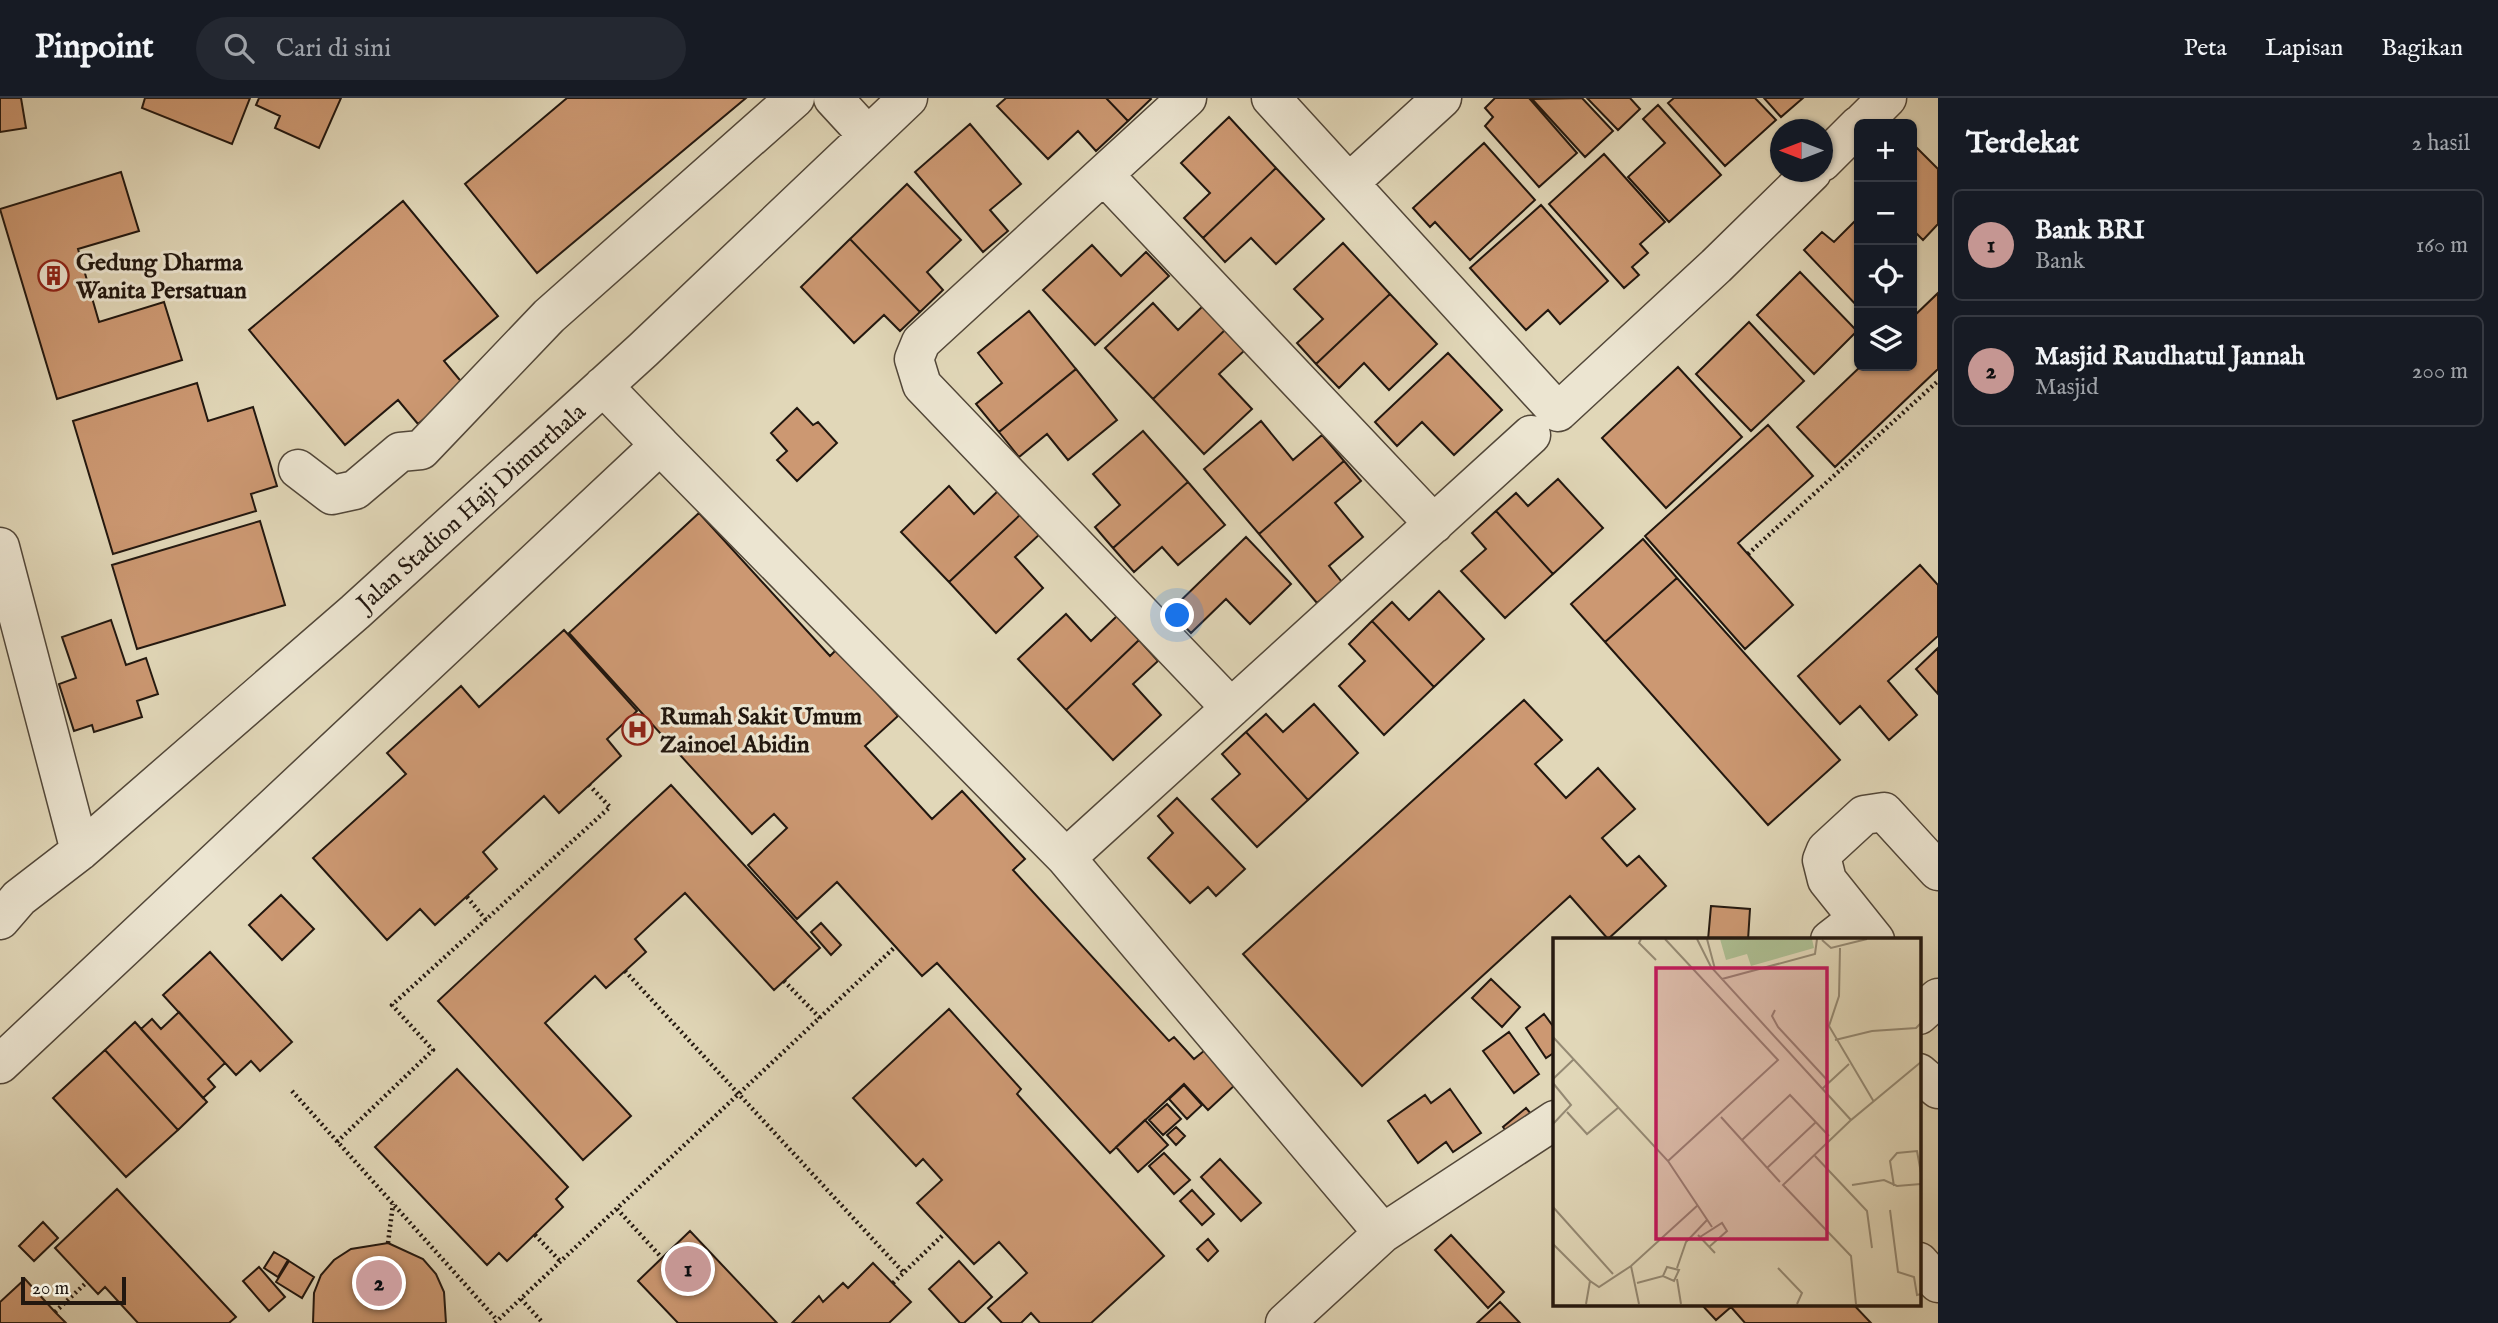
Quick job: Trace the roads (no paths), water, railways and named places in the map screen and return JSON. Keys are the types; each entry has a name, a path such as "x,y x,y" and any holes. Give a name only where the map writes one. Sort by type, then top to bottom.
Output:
{"street":[{"path":"298,469 332,495 346,494 400,452 421,450 548,316 796,98"},
{"path":"833,98 868,136"},
{"name":"Jalan Stadion Haji Dimurthala","path":"6,907 80,851 355,612 603,386 908,98"},
{"path":"1187,98 921,342 914,359 917,378 1231,708"},
{"path":"1271,98 1558,412 1716,266 1802,182"},
{"path":"1349,183 1442,98"},
{"path":"1866,119 1887,98"},
{"path":"1833,151 1854,131"},
{"path":"1104,175 1434,524"},
{"path":"603,386 1066,858 1383,1233"},
{"path":"1066,858 1531,435"},
{"path":"0,1064 660,445"},
{"path":"0,547 80,851"},
{"path":"1854,933 1827,880 1822,860 1826,850 1864,815 1878,811 1892,817 1938,872"},
{"path":"1920,1074 1938,1089"},
{"path":"1285,1323 1383,1233 1553,1121"},
{"path":"1920,1263 1938,1283"}],"place":[{"name":"Gedung Dharma Wanita Persatuan","path":"53,276"},
{"name":"Rumah Sakit Umum Zainoel Abidin","path":"637,730"},
{"name":"Bank BRI","path":"688,1269"},
{"name":"Masjid Raudhatul Jannah","path":"379,1283"}]}
